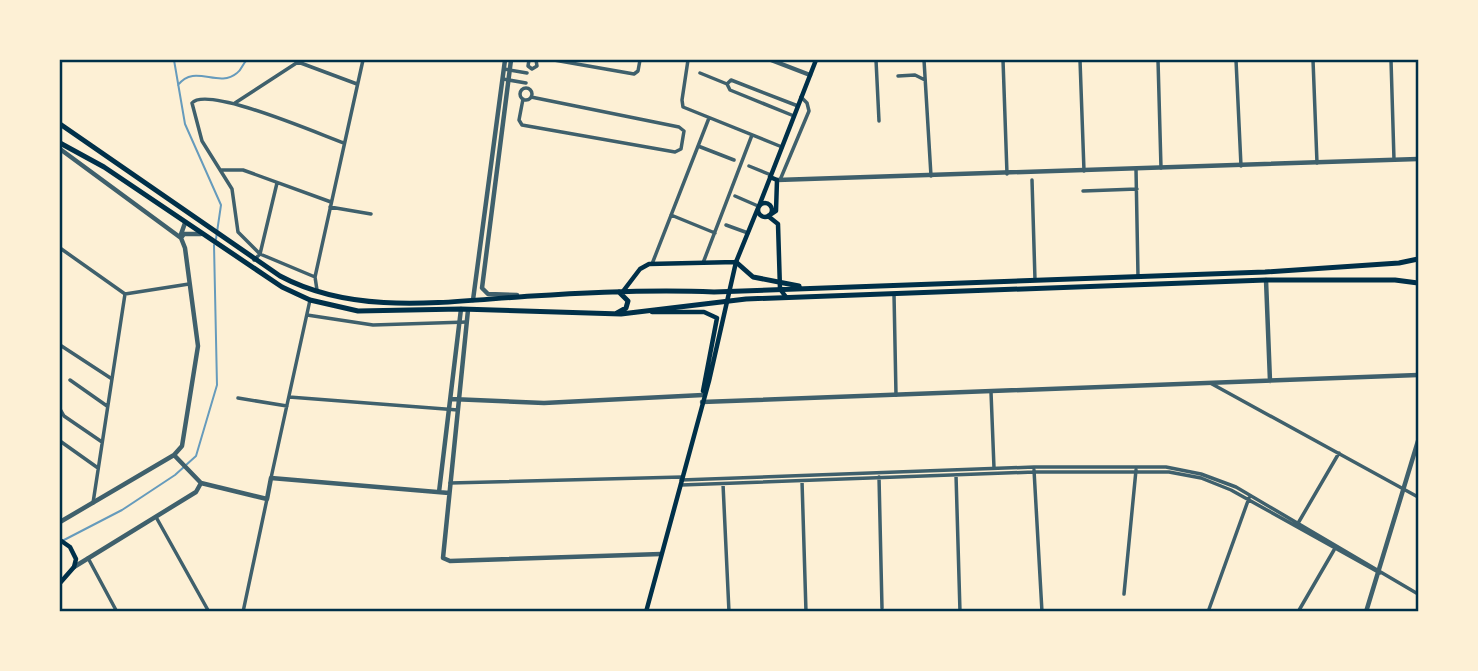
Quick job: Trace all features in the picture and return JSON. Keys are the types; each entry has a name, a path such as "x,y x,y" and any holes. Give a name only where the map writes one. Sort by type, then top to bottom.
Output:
{"main road":[{"path":"646,611 736,262 816,60"},
{"path":"60,124 229,243 291,282 318,293 368,302 473,300 624,290 713,292 780,286 809,288 1138,276 1419,260"},
{"path":"60,142 90,158 271,281 310,300 366,311 465,309 609,314 704,312 715,316 717,323 702,398"},
{"path":"769,216 777,208 779,180 771,176"},
{"path":"759,207 769,205 769,216"},
{"path":"759,207 760,216"},
{"path":"754,219 769,216 778,224 780,286 786,298"},
{"path":"624,290 640,269 652,264 736,262 753,277 780,286"},
{"path":"639,313 728,300 894,293 1266,280 1419,282"},
{"path":"609,314 622,311 628,304 626,295 612,291"},
{"path":"713,292 728,300"},
{"path":"60,540 70,547 76,558 74,567 60,583"}],"street":[{"path":"318,293 315,277 363,60"},
{"path":"505,60 507,70 482,288 488,294 533,296"},
{"path":"507,70 512,60"},
{"path":"523,99 531,97 679,127 684,131 681,149 675,152 522,125 519,120 523,99 521,92 529,71 529,60"},
{"path":"507,70 529,71 537,66 536,60"},
{"path":"554,60 634,74 638,71 640,60"},
{"path":"688,60 682,103 709,118 782,147"},
{"path":"771,60 810,75"},
{"path":"876,60 879,121"},
{"path":"924,60 931,176"},
{"path":"1003,60 1007,174"},
{"path":"1080,60 1084,171"},
{"path":"1158,60 1161,168"},
{"path":"1236,60 1241,166"},
{"path":"1313,60 1317,163"},
{"path":"1391,60 1394,160"},
{"path":"235,103 298,62 357,85"},
{"path":"700,73 794,116"},
{"path":"898,76 915,75 925,80"},
{"path":"506,79 525,85 532,91 531,97"},
{"path":"473,300 506,79"},
{"path":"727,84 732,80 798,106"},
{"path":"801,97 807,103 809,111 779,180 1419,159"},
{"path":"315,277 260,254 249,245 235,226 234,197 221,170 202,141 192,102 202,98 235,103 344,143"},
{"path":"652,264 709,118"},
{"path":"703,263 752,135"},
{"path":"698,146 734,160"},
{"path":"60,149 181,238"},
{"path":"749,166 771,176"},
{"path":"221,170 236,168 331,204 371,214"},
{"path":"1136,169 1138,276"},
{"path":"1031,180 1035,280"},
{"path":"254,260 260,254 277,183"},
{"path":"1083,191 1137,189"},
{"path":"735,196 759,207"},
{"path":"671,215 715,233"},
{"path":"60,522 174,455 186,437 198,336 186,248 180,230 185,223"},
{"path":"726,225 748,233"},
{"path":"181,238 184,234 201,234"},
{"path":"60,248 125,294 191,284"},
{"path":"1266,280 1270,381"},
{"path":"894,293 896,395"},
{"path":"93,503 125,294"},
{"path":"243,611 310,300"},
{"path":"465,309 467,322 444,560 661,554"},
{"path":"439,492 460,323 465,309"},
{"path":"307,315 373,325 467,322"},
{"path":"60,345 112,379"},
{"path":"451,399 544,402 896,395 1419,376"},
{"path":"70,380 107,406"},
{"path":"1210,383 1419,497"},
{"path":"991,391 994,471"},
{"path":"289,397 458,410"},
{"path":"238,398 287,406"},
{"path":"60,409 64,416 102,442"},
{"path":"60,441 98,468"},
{"path":"1366,611 1380,572 1402,488 1419,441"},
{"path":"1297,525 1339,453"},
{"path":"174,455 201,483 267,499"},
{"path":"450,483 722,481 1136,467 1201,478 1250,497 1419,594"},
{"path":"1124,594 1136,467"},
{"path":"1034,469 1042,611"},
{"path":"956,472 960,611"},
{"path":"879,475 882,608"},
{"path":"271,478 449,493"},
{"path":"802,478 806,611"},
{"path":"722,481 729,611"},
{"path":"74,567 197,492 201,483"},
{"path":"1208,611 1250,497"},
{"path":"156,517 209,611"},
{"path":"1298,611 1336,548"},
{"path":"76,558 88,558"},
{"path":"88,558 117,611"}],"waterway":[{"path":"174,60 185,124 221,205 216,239"},
{"path":"178,85 192,76 222,79 230,77 239,72 247,60"},
{"path":"64,540 122,510 175,475 196,456 217,385 214,245"}]}
